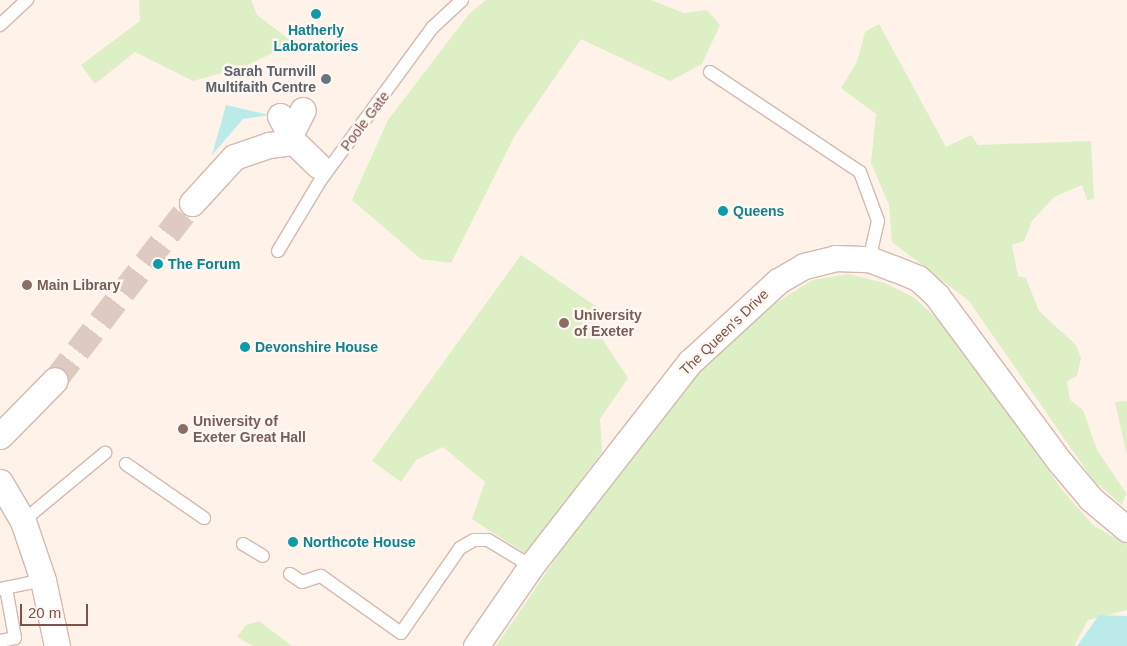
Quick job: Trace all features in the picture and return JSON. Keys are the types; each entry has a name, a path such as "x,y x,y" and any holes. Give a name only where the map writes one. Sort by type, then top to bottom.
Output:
{"street":[{"path":"192,203 234,157 269,145 299,141"},
{"name":"The Queen's Drive","path":"476,646 531,566 660,397 750,304 804,266 836,258 869,260 918,278 937,296 1066,470 1091,500 1127,529"},
{"path":"0,436 55,380"},
{"path":"0,482 23,521 43,580 57,646"}],"lane":[{"path":"0,24 26,0"},
{"name":"Poole Gate","path":"278,251 320,180 432,28 462,0"},
{"path":"710,72 860,172 878,221 869,260"},
{"path":"23,521 105,453"},
{"path":"126,464 204,518"},
{"path":"290,574 302,582 321,576 400,633 460,548 474,540 488,540 531,566"},
{"path":"243,544 263,556"},
{"path":"0,640 16,638 3,589 43,580"}],"green space":[{"path":"139,0 251,0 257,15 294,43 243,67 193,81 135,52 95,84 81,65 140,21"},
{"path":"486,0 651,0 684,13 707,10 720,25 702,64 670,81 581,39 514,137 451,263 421,259 352,200 388,120 469,14"},
{"path":"879,24 946,147 971,135 978,145 1091,141 1094,199 1087,200 1082,185 1054,197 1032,221 1024,241 1012,245 1018,276 1026,278 1039,311 1076,345 1081,358 1077,376 1067,381 1070,400 1083,410 1097,450 1126,493 1122,505 1093,480 969,301 892,242 889,205 871,163 876,114 841,88 857,62 865,32"},
{"path":"521,255 600,309 599,334 628,378 600,419 602,452 526,554 472,519 485,482 443,447 416,460 401,482 372,461"},
{"path":"848,274 885,283 915,298 952,333 1063,491 1093,525 1127,545 1127,610 1088,620 1074,646 496,646 637,439 759,313 813,280"},
{"path":"1127,401 1127,455 1115,402"},
{"path":"259,621 292,646 253,646 237,637 246,625"}],"water":[{"path":"226,105 269,115 243,119 212,155"},
{"path":"1099,615 1127,616 1127,646 1077,646"}],"tunnel":[{"path":"55,380 192,203"}],"place":[{"name":"Hatherly Laboratories","path":"316,14"},
{"name":"Sarah Turnvill Multifaith Centre","path":"326,79"},
{"name":"Queens","path":"723,211"},
{"name":"The Forum","path":"158,264"},
{"name":"Main Library","path":"27,285"},
{"name":"University of Exeter","path":"564,323"},
{"name":"Devonshire House","path":"245,347"},
{"name":"University of Exeter Great Hall","path":"183,429"},
{"name":"Northcote House","path":"293,542"}]}
